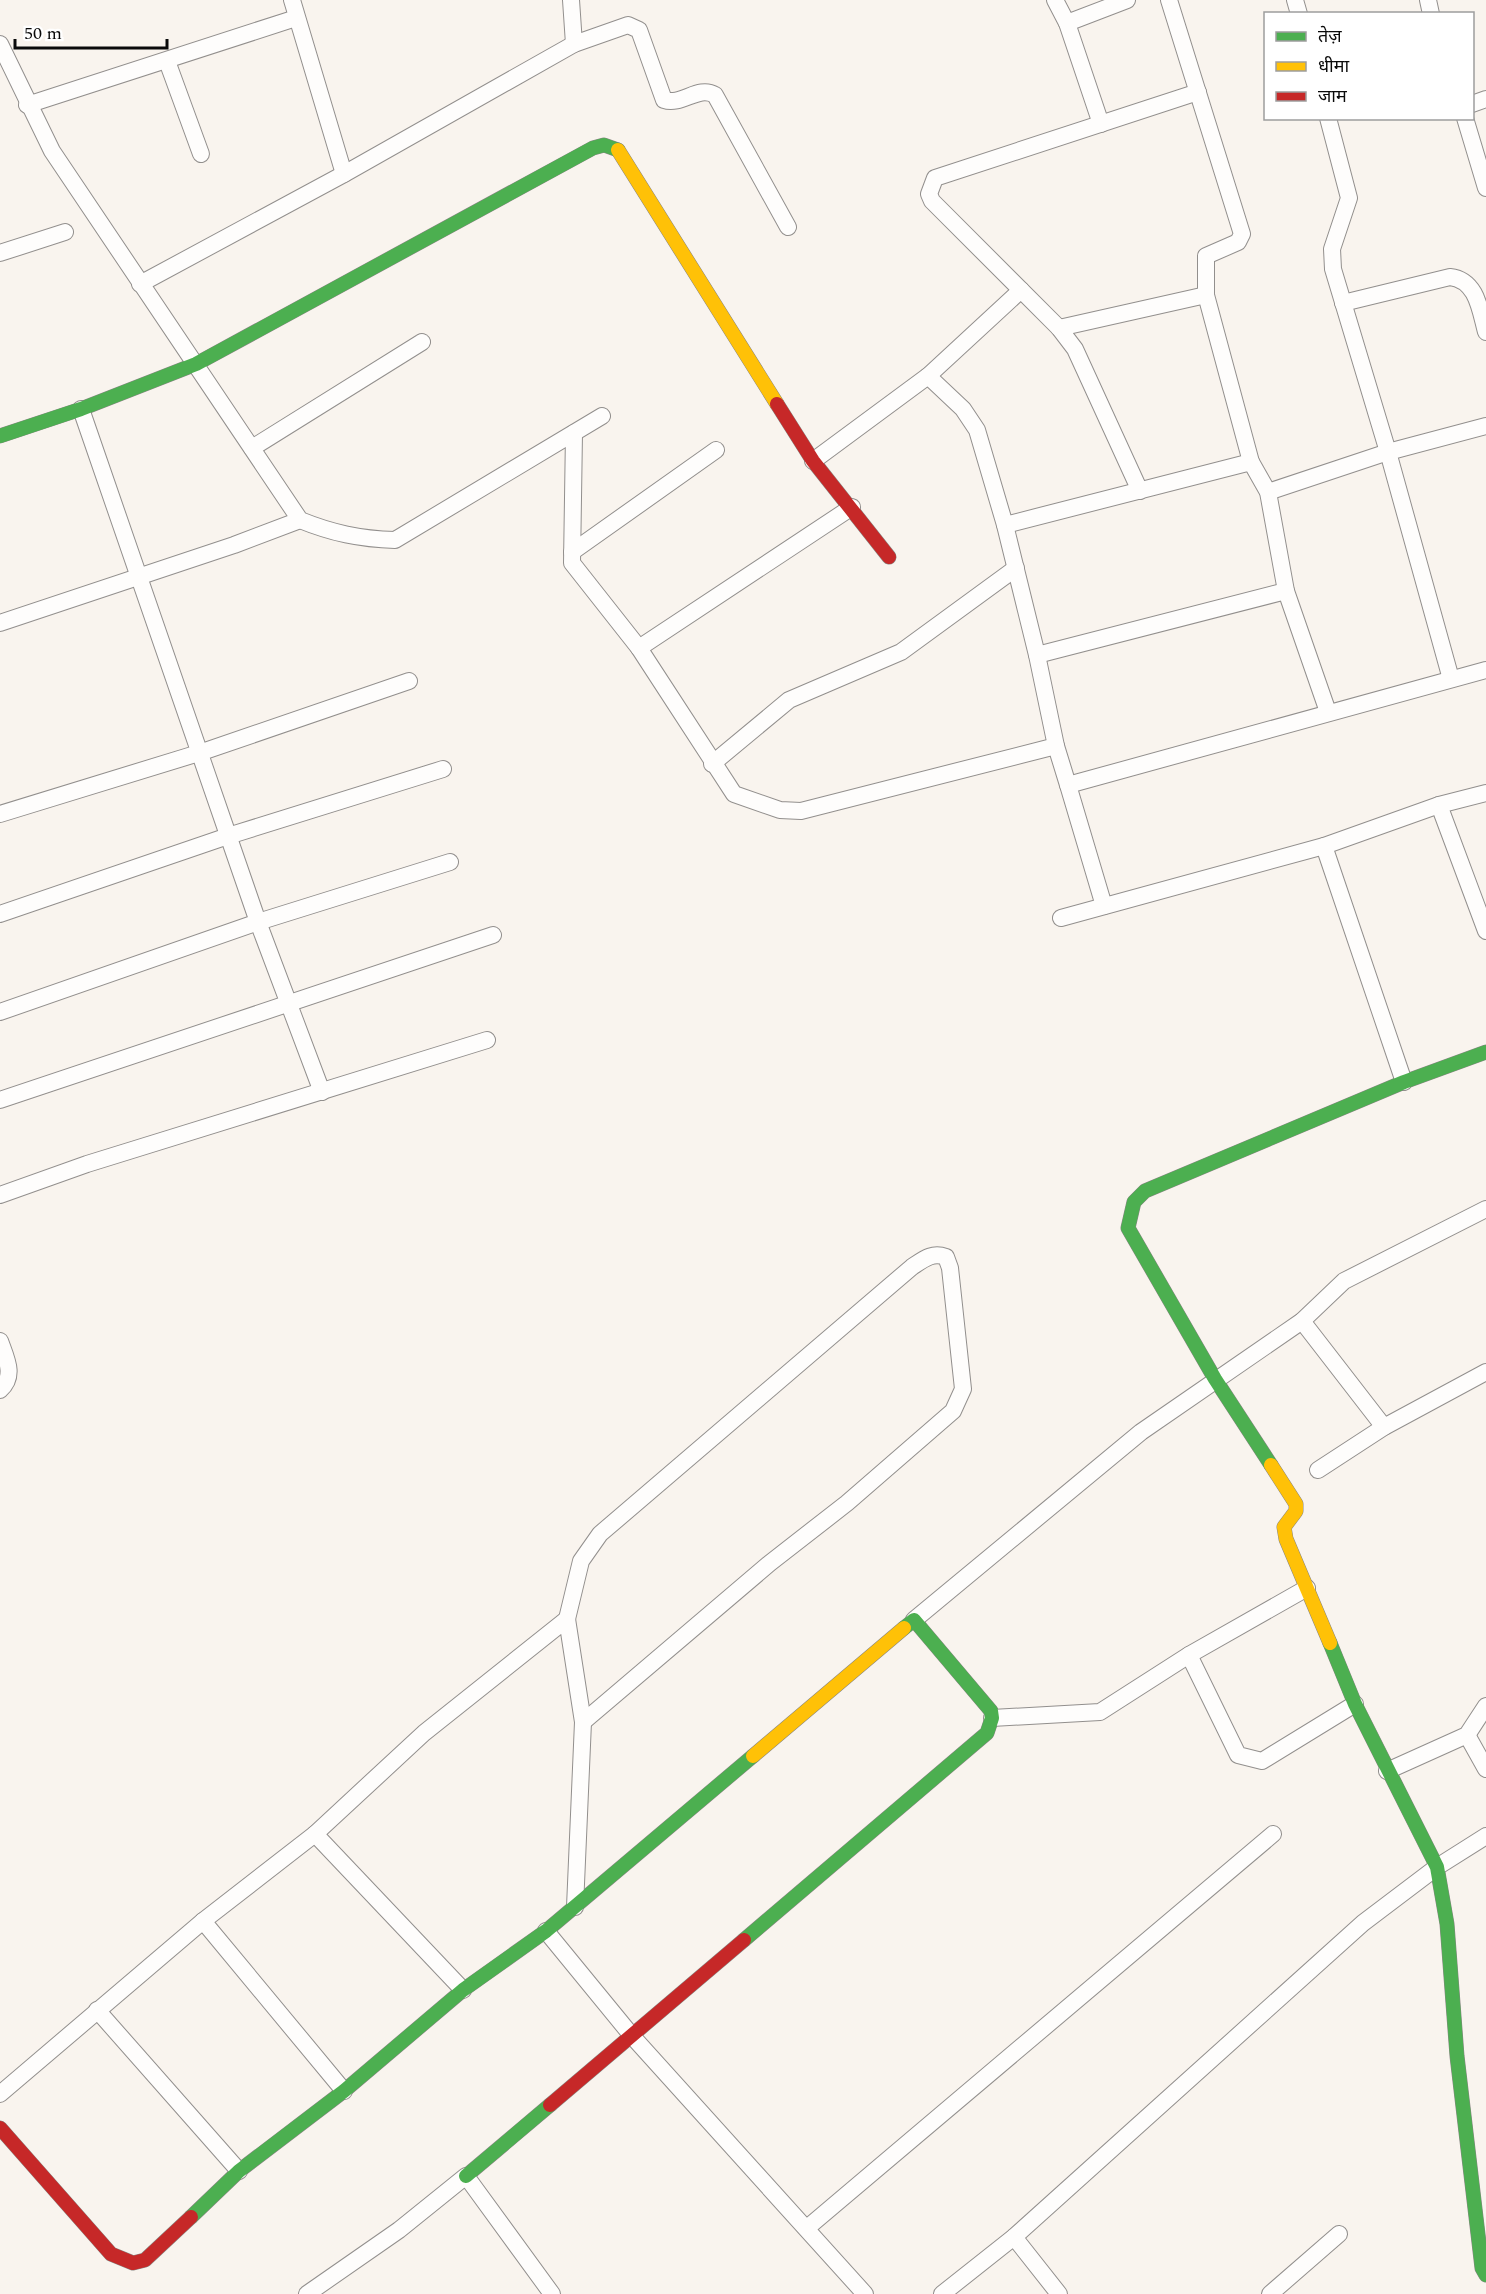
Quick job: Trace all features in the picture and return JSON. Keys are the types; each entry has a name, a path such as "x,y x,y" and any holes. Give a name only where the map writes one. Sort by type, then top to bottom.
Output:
{"street":[{"path":"292,0 344,174"},
{"path":"571,0 574,44"},
{"path":"1055,0 1067,23 1101,124"},
{"path":"1067,23 1127,0"},
{"path":"1169,0 1242,234 1238,242 1206,256 1206,295 1251,462 1268,492 1286,591 1328,712"},
{"path":"27,105 167,61 244,32 296,18"},
{"path":"140,284 344,174 574,44 628,26 636,27 664,100 679,102 703,92 715,95 788,227"},
{"path":"0,44 27,105 52,151 300,520 330,532 362,539 395,540 603,416"},
{"path":"167,61 201,154"},
{"path":"1140,491 1075,349 1059,328 932,201 930,186 935,178 1198,92"},
{"path":"1329,120 1349,198 1332,249 1332,259 1451,679"},
{"path":"1466,120 1486,188"},
{"path":"0,436 81,409 196,364 593,148 611,145 617,148 813,461 852,507 889,557"},
{"path":"0,253 65,232"},
{"path":"1343,303 1450,277 1459,278 1467,283 1476,296 1486,332"},
{"path":"813,461 928,376 1021,290"},
{"path":"1059,328 1206,295"},
{"path":"252,448 422,342"},
{"path":"928,376 963,409 977,430 1016,568 1056,746 1104,906"},
{"path":"81,409 137,577 202,752 258,922 322,1092"},
{"path":"1268,492 1388,452 1486,426"},
{"path":"574,433 572,563 639,648 734,795 780,810 801,811 1056,746"},
{"path":"572,552 716,450"},
{"path":"1005,525 1251,462"},
{"path":"639,648 852,507"},
{"path":"0,624 234,545 300,520"},
{"path":"712,764 789,700 901,652 1016,568"},
{"path":"1037,656 1286,591"},
{"path":"1068,785 1486,670"},
{"path":"0,814 202,752 409,681"},
{"path":"0,914 228,836 444,770"},
{"path":"1061,918 1324,846 1439,805 1486,793"},
{"path":"1439,805 1486,931"},
{"path":"1324,846 1404,1082"},
{"path":"0,1012 258,922 450,862"},
{"path":"0,1100 493,935"},
{"path":"0,1195 87,1164 487,1040"},
{"path":"1486,1052 1404,1082 1144,1191 1134,1202 1128,1228 1215,1379 1296,1504 1296,1511 1286,1523 1284,1532 1355,1704 1437,1868 1447,1924 1457,2056 1482,2268 1486,2275"},
{"path":"0,2128 111,2254 133,2263 145,2260 239,2171 344,2091 463,1990 546,1931 914,1620 1141,1432 1302,1321 1344,1281 1486,1209"},
{"path":"575,1907 583,1722 567,1619 581,1561 600,1534 912,1267 928,1256 938,1254 946,1257 950,1268 963,1389 953,1411 847,1503 770,1563 583,1722"},
{"path":"1302,1321 1384,1427"},
{"path":"0,1341 9,1376 6,1385 0,1390"},
{"path":"1318,1470 1384,1427 1486,1372"},
{"path":"993,1718 1100,1712 1189,1655 1307,1588"},
{"path":"0,2094 203,1921 315,1834 424,1732 567,1619"},
{"path":"307,2294 399,2230 466,2176 987,1733 993,1718 991,1711 914,1620"},
{"path":"1189,1655 1238,1755 1248,1760 1262,1761 1355,1704"},
{"path":"1388,1771 1467,1735 1486,1706"},
{"path":"1467,1735 1486,1769"},
{"path":"315,1834 463,1990"},
{"path":"807,2228 1273,1834"},
{"path":"942,2294 1014,2237 1363,1923 1437,1868 1486,1836"},
{"path":"203,1921 344,2091"},
{"path":"546,1931 632,2036 865,2294"},
{"path":"97,2010 239,2171"},
{"path":"466,2176 552,2294"},
{"path":"1270,2294 1339,2234"},
{"path":"1014,2237 1059,2294"}],"traffic: fast":[{"path":"0,436 81,409 196,364 593,148 604,145 618,150"},
{"path":"1271,1465 1215,1379 1128,1228 1134,1202 1145,1191 1404,1082 1486,1052"},
{"path":"744,1940 987,1733 992,1718 991,1711 914,1620 904,1628"},
{"path":"1330,1643 1355,1704 1437,1867 1447,1924 1457,2056 1482,2268 1486,2275"},
{"path":"191,2217 239,2171 344,2091 463,1990 546,1931 753,1756"},
{"path":"466,2176 550,2105"}],"traffic: slow":[{"path":"618,150 777,404"},
{"path":"1271,1465 1296,1504 1296,1511 1284,1527 1286,1539 1330,1643"},
{"path":"753,1756 904,1628"}],"traffic: jam":[{"path":"777,404 813,461 889,557"},
{"path":"550,2105 744,1940"},
{"path":"0,2128 111,2254 133,2263 145,2260 191,2217"}]}
